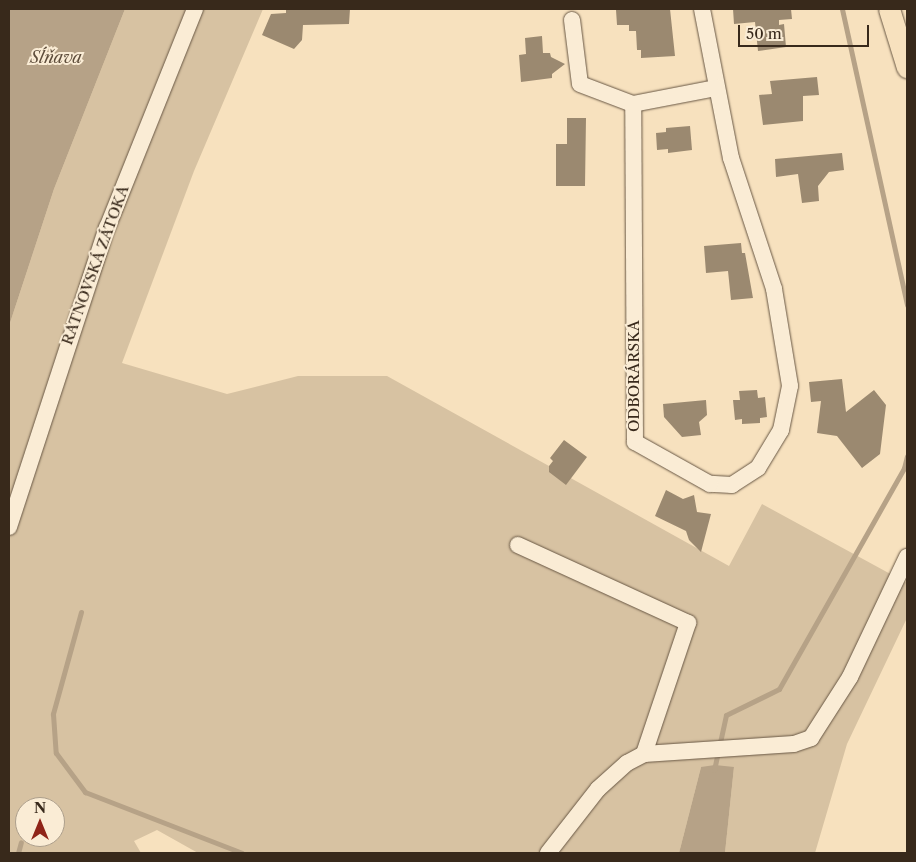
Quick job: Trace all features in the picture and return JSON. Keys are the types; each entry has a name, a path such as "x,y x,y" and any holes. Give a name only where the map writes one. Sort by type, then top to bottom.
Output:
{"main road":[{"path":"889,9 907,67"}],"lane":[{"name":"RATNOVSKÁ ZÁTOKA","path":"9,527 107,228 195,9"},
{"name":"ODBORÁRSKA","path":"633,104 635,442 710,484 732,485 758,468 781,430 790,386 774,289 731,158 702,9"},
{"path":"572,20 580,84 633,104 716,88"},
{"path":"518,545 688,623 644,754"},
{"path":"548,853 598,789 628,763 644,754 690,749 751,748 794,744 811,738 850,677 907,557"}],"shaded area":[{"path":"125,9 263,9 194,171 122,363 227,394 298,376 387,376 729,566 762,504 907,583 907,618 847,744 815,853 725,853 734,767 701,767 679,853 198,853 157,830 134,841 141,853 9,853 9,326 54,189"}],"water":[{"name":"Sĺňava","path":"9,9 125,9 54,189 9,326"},
{"path":"715,765 734,767 725,853 679,853 701,767"}],"building":[{"path":"286,9 350,9 349,24 303,25 302,40 294,49 262,35 271,14 286,13"},
{"path":"670,9 675,56 641,58 641,50 637,50 636,31 629,31 629,25 617,25 616,10"},
{"path":"733,9 791,9 792,19 779,20 779,25 784,24 786,47 758,51 755,22 734,24"},
{"path":"542,36 543,53 550,53 551,57 565,64 552,74 552,78 521,82 519,55 526,54 525,38"},
{"path":"817,77 819,95 803,96 803,121 763,125 759,95 772,94 770,81"},
{"path":"567,118 586,118 585,186 556,186 556,144 567,144"},
{"path":"690,126 692,150 668,153 668,149 657,150 656,133 666,132 666,128"},
{"path":"842,153 844,170 829,172 818,186 819,201 802,203 798,174 776,177 775,159"},
{"path":"741,243 742,253 745,253 753,298 731,300 728,271 706,273 704,246"},
{"path":"842,379 846,412 874,390 886,405 880,454 862,468 837,436 817,433 821,401 811,402 809,382"},
{"path":"757,390 758,398 765,397 767,417 760,418 760,423 742,424 742,419 735,420 733,400 740,400 739,391"},
{"path":"706,400 707,415 699,422 701,435 682,437 664,417 663,404"},
{"path":"564,440 587,457 566,485 549,472 549,466 553,461 550,458"},
{"path":"666,490 683,499 694,495 697,512 711,514 701,552 689,540 686,531 655,516"}],"waterway":[{"path":"842,9 907,305"},
{"path":"714,770 726,715 779,689 904,468 907,456"},
{"path":"81,612 53,714 56,753 85,792 242,853"},
{"path":"18,853 20,847"}]}
